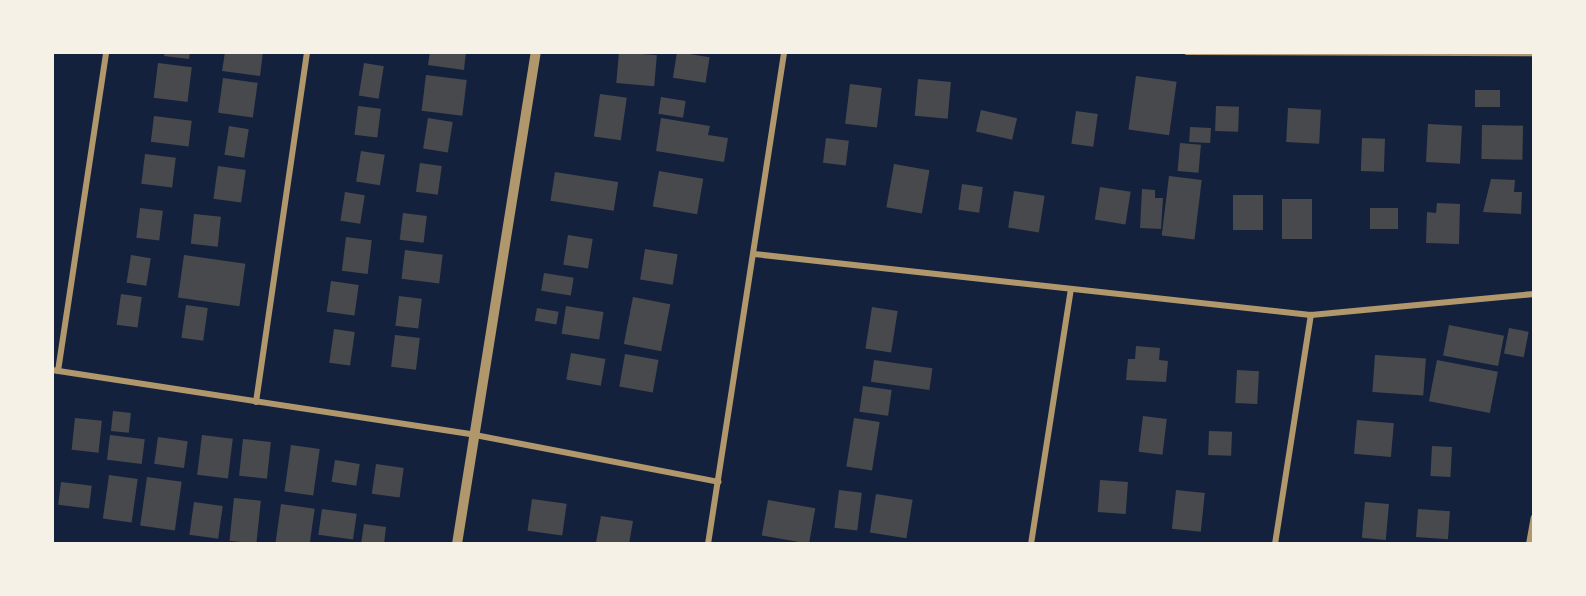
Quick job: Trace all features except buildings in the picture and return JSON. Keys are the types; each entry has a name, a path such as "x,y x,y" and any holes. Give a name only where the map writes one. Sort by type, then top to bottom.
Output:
{"street":[{"path":"106,52 56,371 475,435 718,482"},
{"path":"256,402 307,52"},
{"path":"458,543 536,52"},
{"path":"708,543 784,52"},
{"path":"1186,52 1533,53"},
{"path":"754,254 1311,315 1533,294"},
{"path":"1031,543 1071,290"},
{"path":"1275,543 1311,315"},
{"path":"1529,543 1533,517"}]}
